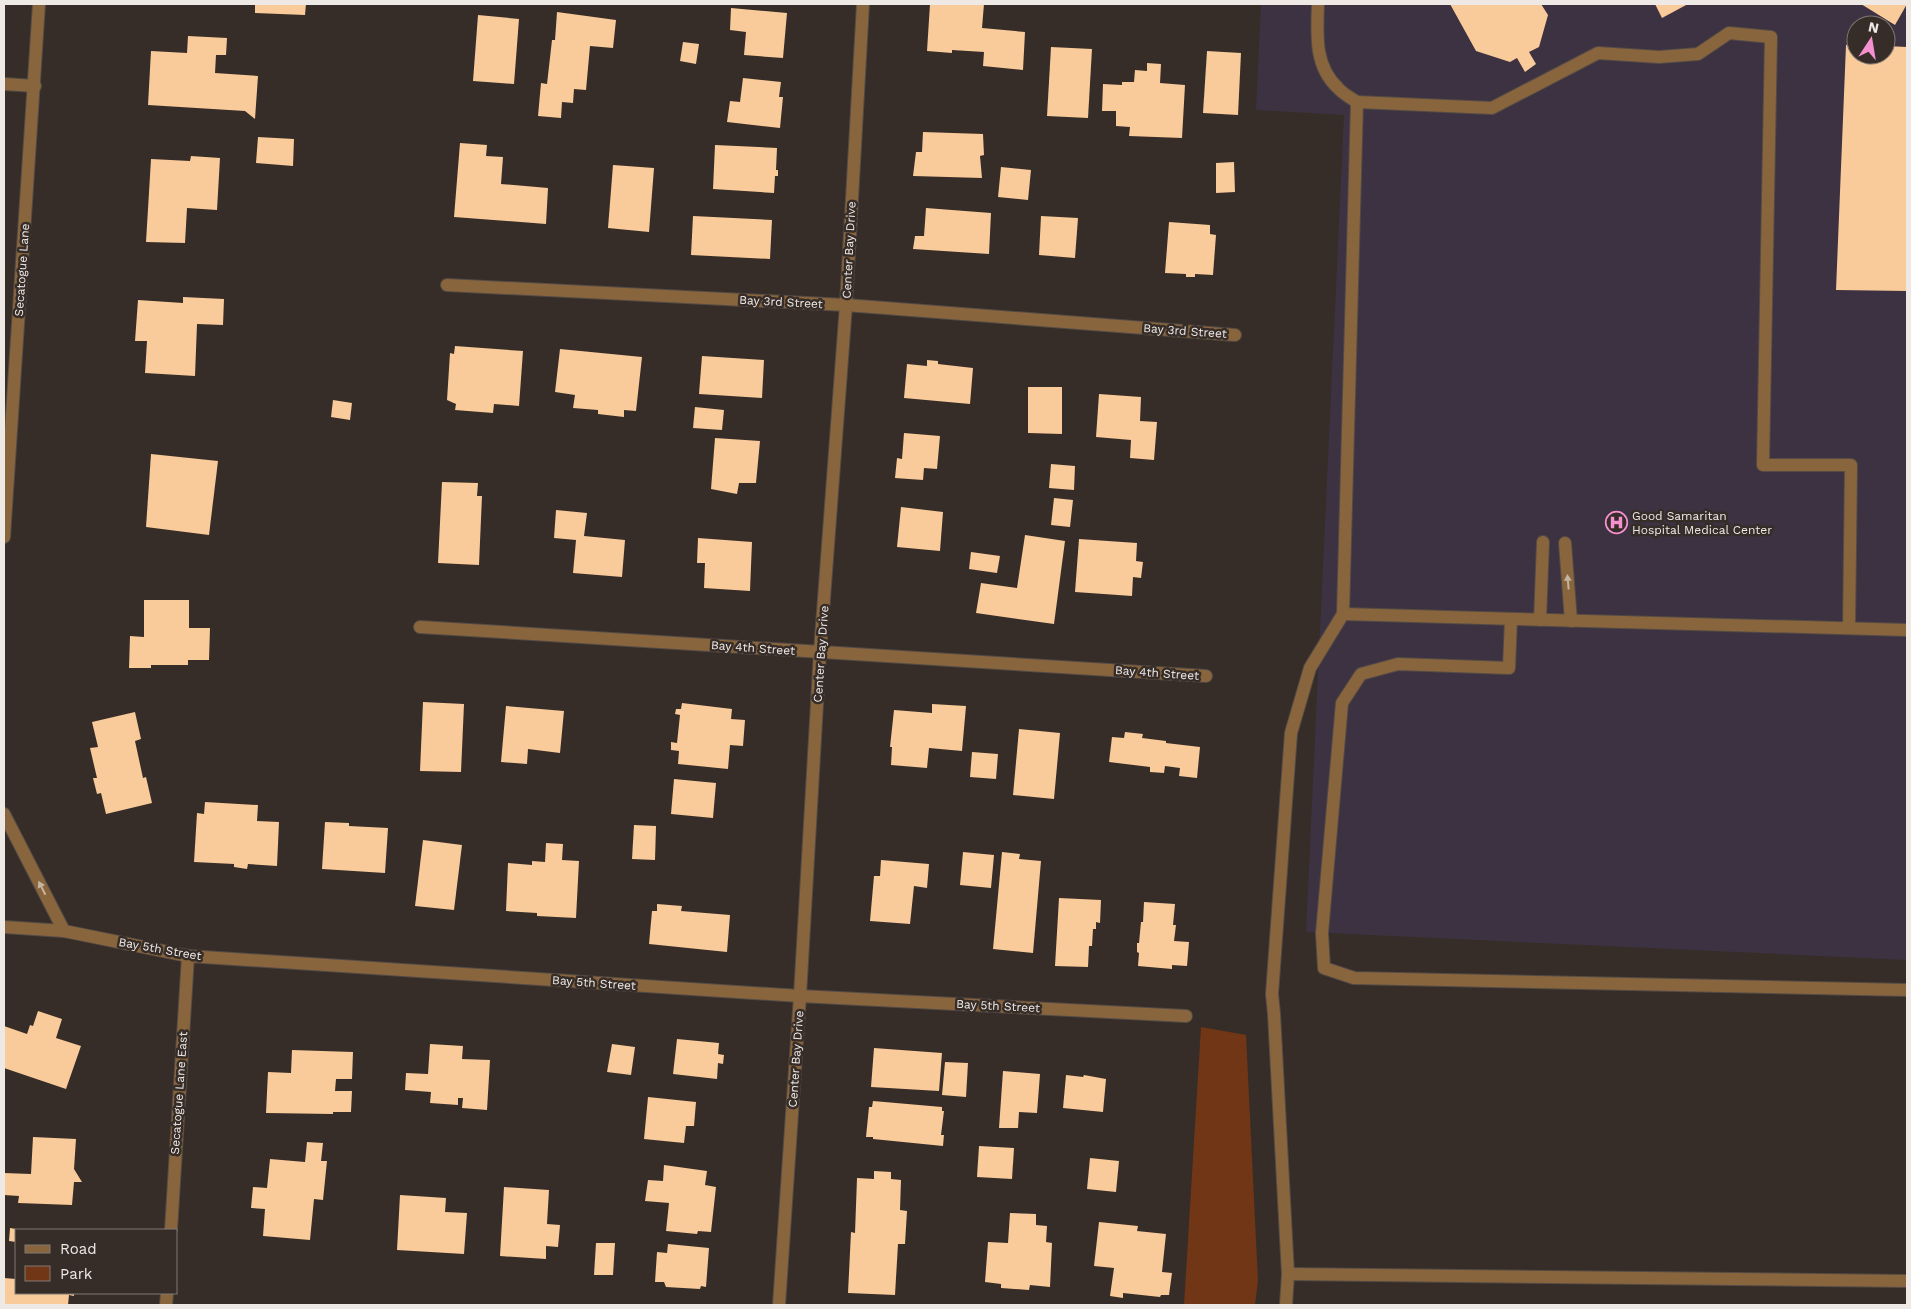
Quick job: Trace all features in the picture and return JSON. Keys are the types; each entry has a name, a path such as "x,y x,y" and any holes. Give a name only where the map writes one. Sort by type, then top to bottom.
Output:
{"street":[{"name":"Secatogue Lane","path":"4,537 39,4"},
{"name":"Center Bay Drive","path":"779,1305 800,996 820,652 846,305 863,4"},
{"path":"1318,4 1317,39 1322,68 1337,88 1357,102 1492,108 1598,53 1659,57 1698,54 1729,33 1771,37 1763,465 1851,465 1849,628"},
{"path":"4,84 35,86"},
{"path":"1286,1305 1288,1274 1272,994 1291,733 1310,668 1343,614 1357,102"},
{"name":"Bay 3rd Street","path":"447,285 846,305 1235,335"},
{"path":"1540,620 1543,542"},
{"path":"1565,543 1571,621"},
{"path":"1343,614 1907,630"},
{"path":"1511,619 1509,668 1398,664 1361,674 1342,703 1322,933 1324,968 1354,978 1907,990"},
{"name":"Bay 4th Street","path":"420,627 1206,676"},
{"path":"4,814 64,931"},
{"name":"Bay 5th Street","path":"4,927 64,931 188,956 800,996 1186,1016"},
{"name":"Secatogue Lane East","path":"171,1229 188,956"},
{"path":"1288,1274 1907,1281"}],"shaded area":[{"name":"Good Samaritan Hospital Medical Center","path":"1261,4 1907,4 1907,960 1306,932 1344,115 1256,110"}],"green space":[{"path":"1201,1027 1246,1035 1258,1281 1255,1305 1184,1305"}],"building":[{"path":"255,4 306,4 305,15 255,13"},
{"path":"930,4 984,4 982,28 1025,32 1023,70 983,66 984,52 952,50 952,53 927,51"},
{"path":"1450,4 1541,4 1548,15 1539,47 1529,52 1536,64 1525,72 1517,58 1510,62 1476,51"},
{"path":"1655,4 1688,4 1662,18"},
{"path":"1861,4 1907,4 1896,23 1896,15 1879,15"},
{"path":"731,8 787,13 783,58 744,55 746,32 730,30"},
{"path":"557,12 616,20 613,48 590,46 586,90 574,89 573,103 562,102 561,118 538,116 541,83 547,84 552,40 555,40"},
{"path":"478,15 519,19 514,84 473,81"},
{"path":"188,36 227,38 226,55 216,55 215,73 258,76 255,119 245,111 148,105 151,51 187,53"},
{"path":"683,42 699,44 696,64 680,61"},
{"path":"1846,45 1846,65 1896,65 1896,46 1907,47 1907,291 1836,290"},
{"path":"1051,47 1092,49 1088,118 1047,116"},
{"path":"1207,51 1241,53 1238,115 1203,113"},
{"path":"1147,63 1161,64 1160,83 1185,85 1182,138 1129,136 1130,127 1116,126 1116,111 1102,111 1103,84 1122,85 1122,82 1134,82 1135,70 1147,71"},
{"path":"743,78 781,82 779,97 783,97 780,128 727,122 730,101 740,102"},
{"path":"923,132 983,134 984,155 980,156 982,178 913,176 916,152 922,152"},
{"path":"258,137 294,139 293,166 256,163"},
{"path":"460,143 487,145 486,156 503,157 501,184 548,188 546,224 454,217"},
{"path":"715,145 777,148 776,170 778,170 778,176 775,176 774,193 713,189"},
{"path":"191,156 220,158 217,210 187,208 185,243 146,242 151,159 190,161"},
{"path":"1234,162 1235,192 1216,193 1216,163"},
{"path":"613,165 654,168 649,232 608,228"},
{"path":"1001,167 1031,170 1028,200 998,197"},
{"path":"926,208 991,213 989,254 913,249 915,236 924,236"},
{"path":"693,216 772,220 770,259 691,255"},
{"path":"1041,216 1078,218 1075,258 1039,255"},
{"path":"1169,222 1210,225 1210,234 1216,235 1213,275 1195,274 1195,277 1186,277 1186,274 1165,273"},
{"path":"183,297 224,299 223,325 197,324 195,376 145,373 147,341 135,341 138,300 183,303"},
{"path":"455,346 523,351 519,406 494,404 493,413 455,410 456,404 447,400 450,353 454,354"},
{"path":"560,349 642,357 636,411 624,410 624,417 598,414 598,410 573,408 575,395 555,392"},
{"path":"702,356 764,360 762,398 699,394"},
{"path":"927,360 938,361 938,364 973,368 970,404 904,398 907,364 927,366"},
{"path":"1028,387 1062,387 1062,434 1028,433"},
{"path":"1099,394 1141,397 1140,421 1157,422 1154,460 1130,458 1131,440 1096,437"},
{"path":"333,400 352,403 350,420 331,417"},
{"path":"695,407 724,410 722,430 693,428"},
{"path":"904,433 940,436 937,469 924,468 923,480 895,478 897,458 902,459"},
{"path":"715,438 760,441 756,483 739,483 737,494 711,489"},
{"path":"151,454 218,461 209,535 146,527"},
{"path":"1051,464 1075,466 1074,490 1049,488"},
{"path":"442,482 478,483 477,496 482,496 479,565 438,563"},
{"path":"1054,498 1073,500 1070,527 1051,525"},
{"path":"901,507 943,512 940,551 897,547"},
{"path":"556,510 587,513 584,536 625,540 622,577 573,573 576,540 554,538"},
{"path":"1025,535 1065,541 1054,624 976,613 981,583 1017,588"},
{"path":"698,538 752,542 750,591 704,588 705,563 697,563"},
{"path":"1079,539 1137,543 1136,561 1143,562 1141,578 1133,577 1132,596 1075,592"},
{"path":"971,552 1000,556 997,573 969,569"},
{"path":"144,600 189,600 189,628 210,628 209,660 188,660 188,665 151,665 151,668 129,668 130,636 144,637"},
{"path":"423,702 464,704 461,772 420,771"},
{"path":"682,703 732,709 731,719 745,720 743,746 730,745 728,769 678,764 679,751 671,750 671,742 677,743 680,715 675,714 676,709 681,709"},
{"path":"932,704 966,706 962,751 929,748 927,768 891,765 892,747 890,747 894,710 932,713"},
{"path":"506,706 564,711 560,753 528,749 527,764 501,762"},
{"path":"135,712 141,739 135,741 143,778 146,777 152,803 106,814 101,793 97,794 93,778 97,778 90,748 98,747 92,722"},
{"path":"1019,729 1060,733 1054,799 1013,795"},
{"path":"1125,732 1143,734 1142,738 1166,741 1166,743 1200,747 1197,778 1179,776 1180,768 1165,766 1164,773 1150,772 1150,767 1109,762 1112,737 1124,738"},
{"path":"972,752 998,754 996,779 970,777"},
{"path":"674,779 716,783 713,818 671,814"},
{"path":"205,802 258,805 257,821 279,822 277,866 248,864 247,869 234,867 234,864 194,862 197,813 204,814"},
{"path":"325,822 349,823 349,826 388,828 385,873 322,869"},
{"path":"634,825 656,826 655,860 632,859"},
{"path":"423,840 462,845 454,910 415,906"},
{"path":"546,843 563,844 562,860 579,861 576,918 537,916 537,913 506,911 508,863 532,865 532,861 545,862"},
{"path":"963,852 994,855 991,888 960,885"},
{"path":"1002,852 1020,854 1019,859 1041,861 1033,953 993,949"},
{"path":"881,860 929,864 927,888 914,886 910,924 870,921 874,876 880,876"},
{"path":"1059,898 1101,900 1100,923 1096,922 1096,929 1093,929 1092,946 1089,946 1088,967 1055,966"},
{"path":"1144,902 1175,904 1173,925 1176,925 1174,941 1189,942 1187,966 1172,965 1172,969 1138,966 1139,953 1137,952 1137,943 1139,943 1141,922 1143,922"},
{"path":"657,904 682,906 681,911 730,915 727,952 649,944 652,911 657,911"},
{"path":"38,1011 62,1019 56,1038 81,1046 66,1089 4,1068 4,1026 27,1034 30,1025 33,1026"},
{"path":"677,1039 719,1043 718,1054 724,1055 723,1064 718,1063 717,1079 673,1074"},
{"path":"430,1044 463,1046 462,1059 490,1060 487,1110 462,1108 463,1098 458,1098 458,1105 430,1103 431,1092 405,1090 406,1073 428,1074"},
{"path":"612,1044 635,1047 631,1075 607,1072"},
{"path":"874,1048 942,1053 939,1091 871,1087"},
{"path":"292,1050 353,1052 352,1079 336,1079 335,1091 352,1091 351,1112 333,1112 333,1114 266,1113 268,1072 291,1073"},
{"path":"945,1062 968,1063 966,1097 942,1095"},
{"path":"1003,1071 1040,1074 1037,1113 1019,1112 1018,1128 999,1128"},
{"path":"1066,1075 1083,1077 1084,1075 1106,1079 1103,1112 1063,1108"},
{"path":"648,1097 696,1102 694,1126 686,1126 684,1143 644,1139"},
{"path":"873,1101 942,1107 942,1111 944,1111 941,1135 944,1135 943,1146 866,1137 869,1107 872,1107"},
{"path":"33,1137 76,1139 74,1169 82,1182 74,1182 72,1205 18,1203 19,1196 4,1195 4,1173 31,1174"},
{"path":"307,1142 323,1143 321,1161 327,1161 323,1200 314,1199 310,1240 263,1236 265,1209 251,1208 253,1187 267,1188 270,1159 305,1162"},
{"path":"979,1146 1014,1148 1012,1179 977,1177"},
{"path":"1090,1158 1119,1161 1116,1192 1087,1189"},
{"path":"664,1165 707,1171 705,1185 716,1187 711,1232 698,1231 697,1234 666,1231 669,1203 645,1201 648,1180 663,1181"},
{"path":"874,1171 891,1172 891,1179 901,1180 900,1210 907,1211 905,1244 898,1244 895,1295 848,1293 851,1232 855,1233 857,1178 874,1179"},
{"path":"504,1187 549,1190 547,1224 560,1225 558,1247 546,1246 546,1259 500,1256"},
{"path":"400,1195 446,1198 445,1212 467,1213 464,1254 397,1250"},
{"path":"1010,1213 1036,1214 1036,1225 1047,1226 1046,1242 1052,1243 1050,1287 1030,1285 1029,1290 1001,1288 1001,1284 985,1282 988,1242 1008,1243"},
{"path":"1099,1222 1138,1226 1137,1231 1166,1234 1162,1272 1172,1273 1169,1295 1161,1295 1160,1297 1123,1293 1123,1298 1110,1296 1114,1268 1094,1266"},
{"path":"10,1228 16,1229 15,1242 9,1241"},
{"path":"596,1243 615,1243 613,1275 594,1275"},
{"path":"668,1244 709,1248 706,1287 701,1286 700,1289 666,1287 664,1282 655,1282 657,1252 667,1253"},
{"path":"4,1278 15,1279 15,1294 74,1294 74,1296 69,1295 68,1305 4,1305"}],"place":[{"name":"Good Samaritan Hospital Medical Center","path":"1616,523"}]}
